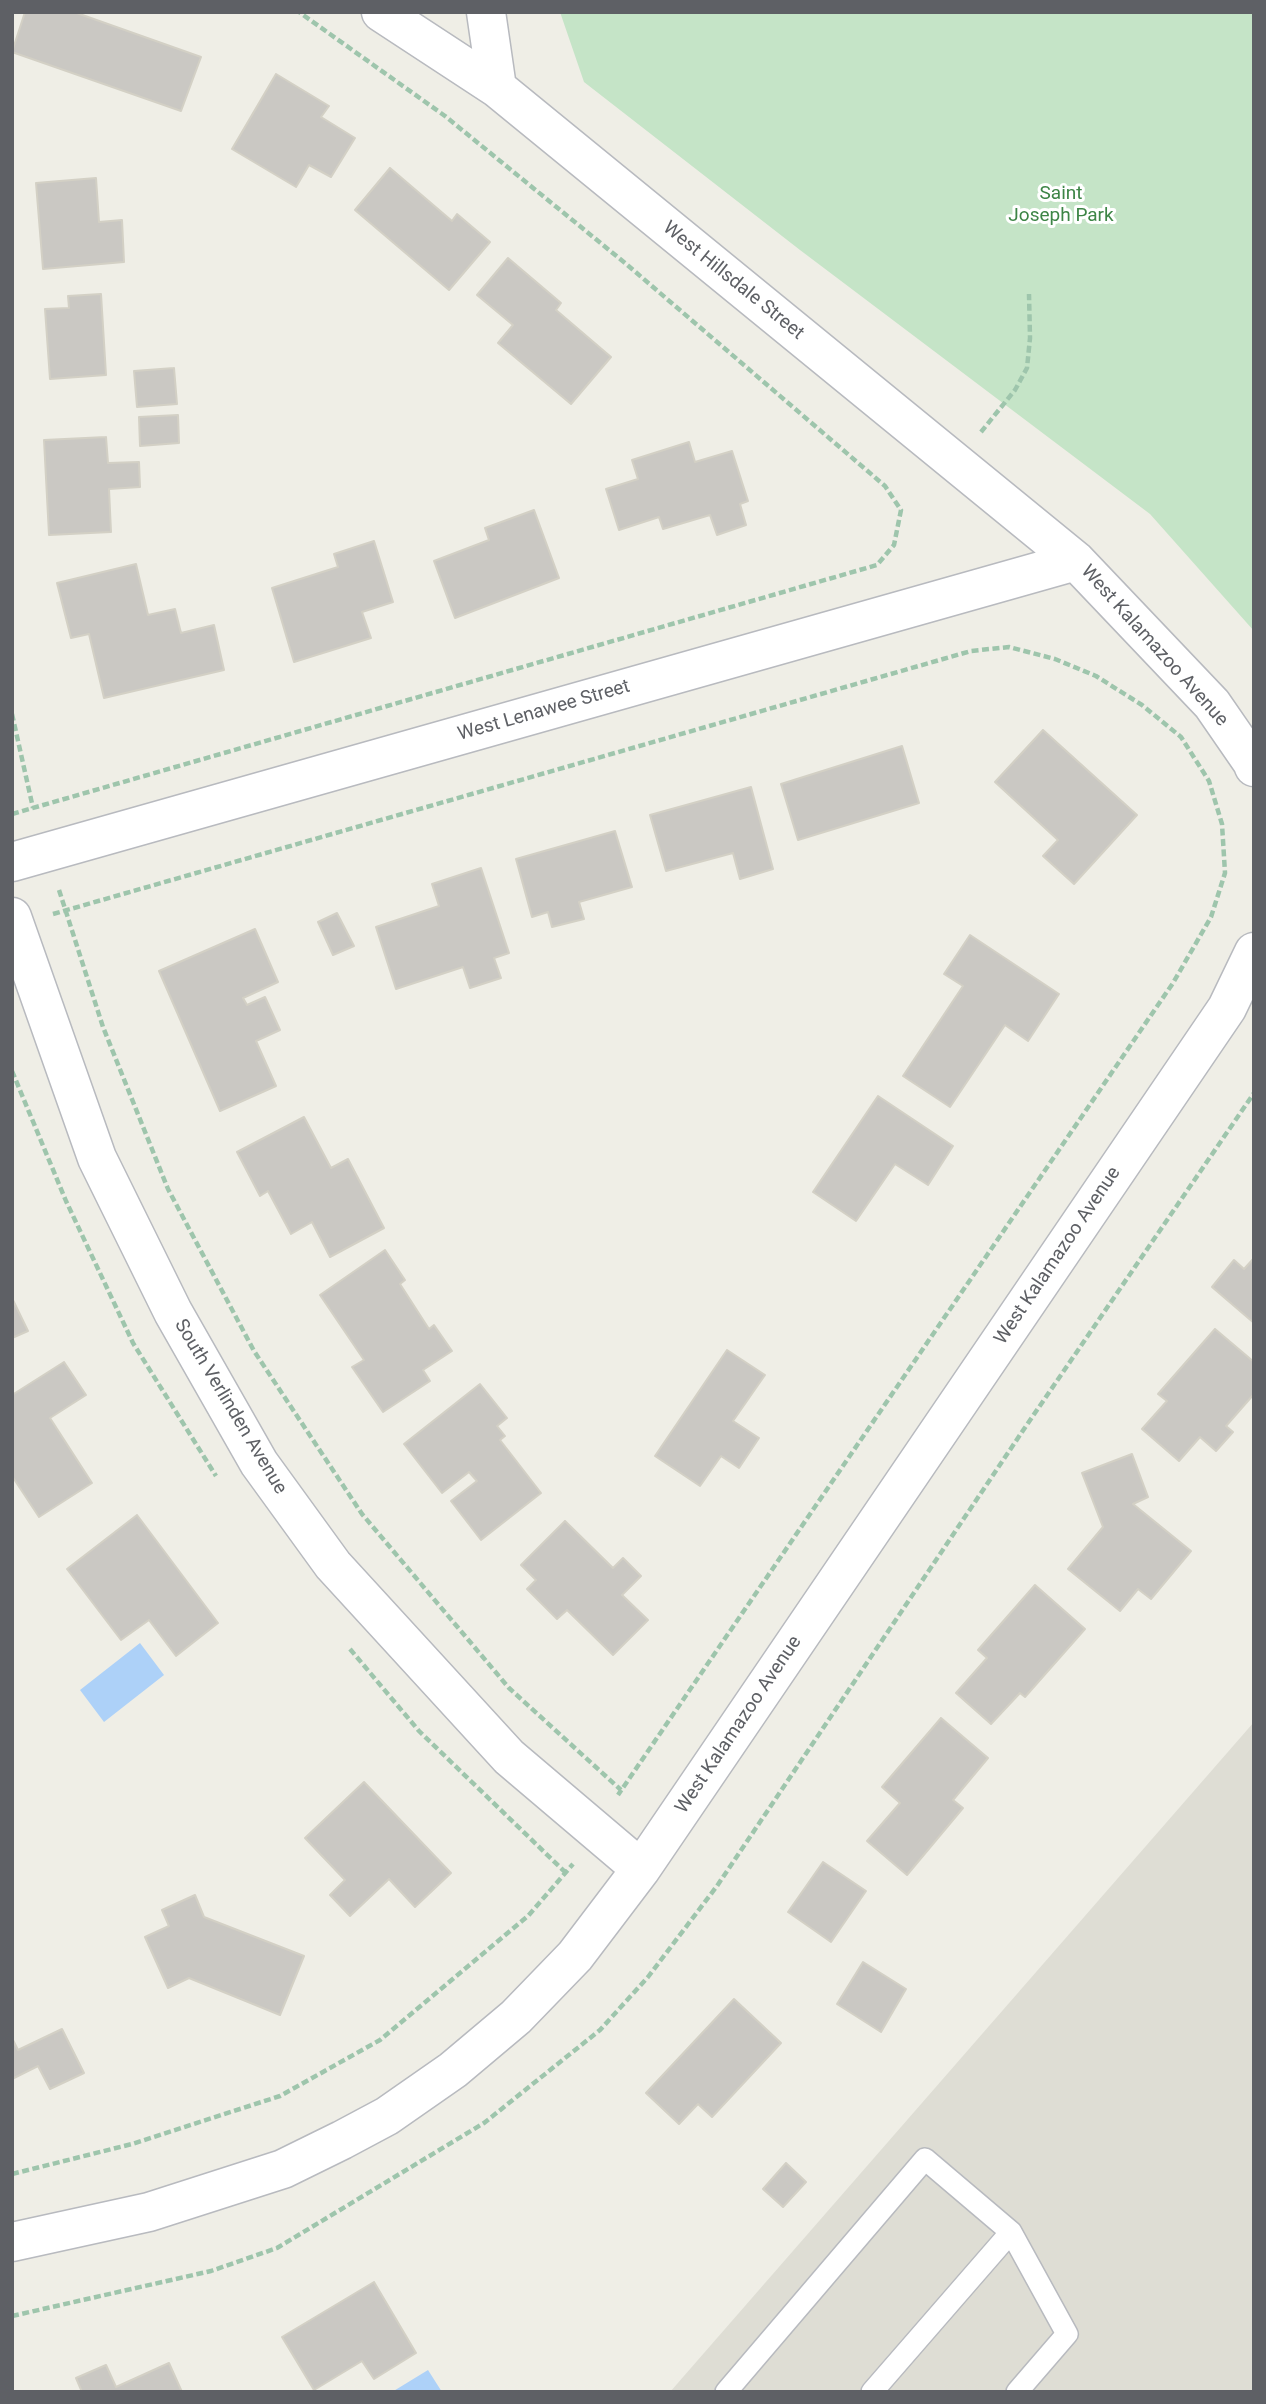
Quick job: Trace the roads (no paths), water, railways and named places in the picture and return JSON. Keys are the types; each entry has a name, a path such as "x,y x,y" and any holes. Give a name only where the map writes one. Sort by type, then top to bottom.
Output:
{"street":[{"name":"West Hillsdale Street","path":"381,12 497,88 1076,561"},
{"path":"486,12 497,88"},
{"name":"West Kalamazoo Avenue","path":"1076,561 1212,704 1254,767"},
{"name":"West Lenawee Street","path":"30,857 1076,561"},
{"name":"South Verlinden Avenue","path":"14,921 97,1158 173,1312 259,1463 342,1575 509,1757 641,1870"},
{"name":"West Kalamazoo Avenue","path":"12,2242 149,2212 283,2169 387,2116 453,2070 516,2017 575,1956 641,1870 1227,1008 1254,952"}],"lane":[{"path":"726,2392 925,2158 1011,2232 1067,2334 1017,2392"},
{"path":"872,2392 1011,2232"}],"water":[{"path":"140,1643 164,1675 104,1722 80,1690"},
{"path":"428,2370 442,2392 392,2392"}],"park label":[{"name":"Saint Joseph Park","path":"1061,205"}]}
